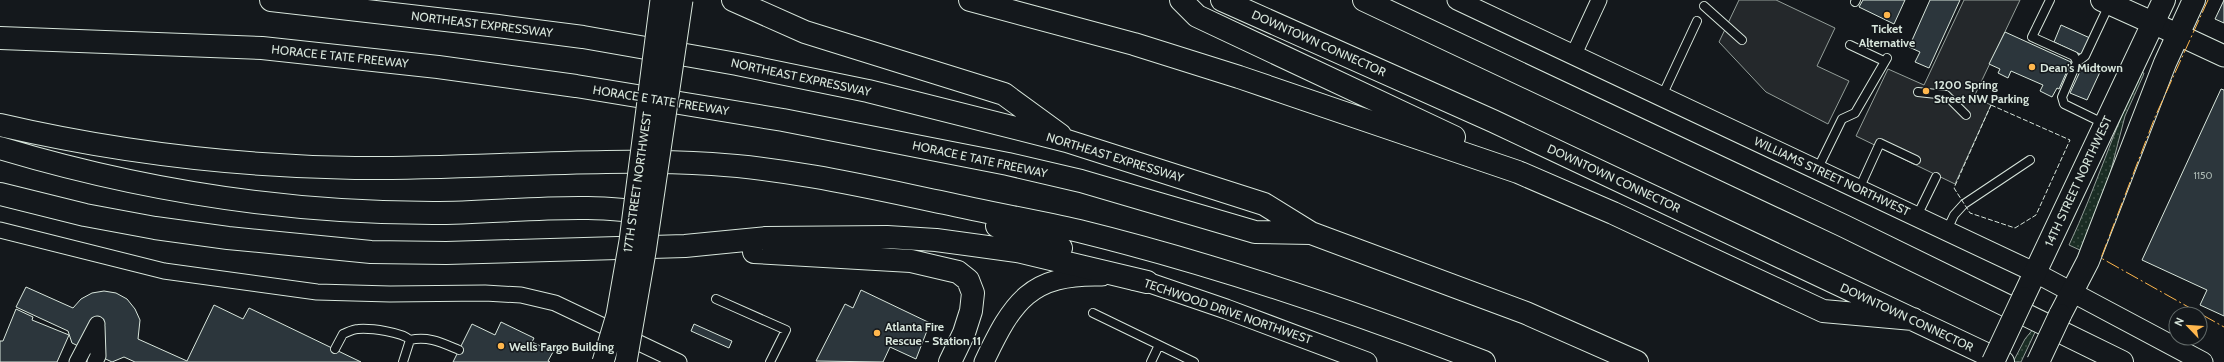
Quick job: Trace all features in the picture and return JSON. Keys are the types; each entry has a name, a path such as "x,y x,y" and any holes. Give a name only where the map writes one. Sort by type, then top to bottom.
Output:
{"main road":[{"name":"NORTHEAST EXPRESSWAY","path":"272,0 498,26 682,54 868,91 1067,141 1264,204 1311,233"},
{"name":"17TH STREET NORTHWEST","path":"626,362 642,212 661,0"},
{"name":"17TH STREET NORTHWEST","path":"603,362 617,315 642,212 682,0"},
{"path":"733,0 805,32 1004,94 1067,141"},
{"path":"970,0 1134,44 1239,77 1518,172 1613,213 1823,311 1913,319"},
{"path":"1181,0 1197,16 1480,149 1518,172"},
{"name":"DOWNTOWN CONNECTOR","path":"1222,0 1493,121 2003,362"},
{"path":"1364,0 1844,226 2122,362"},
{"name":"14TH STREET NORTHWEST","path":"1993,362 2164,0"},
{"path":"2038,362 2088,261 2140,125 2194,0"},
{"path":"2106,2 2224,56"},
{"name":"HORACE E TATE FREEWAY","path":"0,38 262,48 438,67 576,86 783,120 1001,163 1081,181 1255,232 1311,233"},
{"path":"0,125 58,139 213,160 355,168 578,162 711,164 796,173 1079,231 1246,278 1424,339 1484,362"},
{"path":"0,148 111,177 227,198 341,210 433,213 588,208 642,212"},
{"path":"885,191 990,223 1147,282"},
{"path":"0,194 85,215 155,228 228,238 371,252 446,253 685,246 766,238 887,237 936,240 1017,251 1147,282"},
{"path":"1311,233 1526,313 1637,362"},
{"path":"685,246 765,253 911,260 958,272 968,280 973,293 971,311 964,333 950,362"}],"street":[{"name":"WILLIAMS STREET NORTHWEST","path":"1457,0 2036,273 2203,362"},
{"path":"1574,54 1599,0"},
{"path":"0,230 164,271 317,292 390,294 485,293 521,296 555,303 680,362"},
{"name":"TECHWOOD DRIVE NORTHWEST","path":"984,362 998,331 1024,296 1043,284 1070,277 1101,276 1147,282 1313,340 1367,362"},
{"path":"77,362 97,324 98,356 95,362"}],"lane":[{"path":"2050,0 2032,38 2074,56 2077,62"},
{"path":"2105,124 2064,104 2062,96 2077,62 2084,56 2106,2"},
{"path":"1704,6 1742,40"},
{"path":"1662,96 1697,21"},
{"path":"1817,170 1842,119 1855,112 1885,60 1850,45"},
{"path":"1918,92 1946,96 1966,114"},
{"path":"1859,189 1880,143 1916,160"},
{"path":"1947,230 1954,215 1964,204 2030,160"},
{"path":"1917,216 1936,177"},
{"path":"716,299 786,330 770,362"},
{"path":"1093,313 1194,362"},
{"path":"335,350 343,334 358,328 397,333 406,336 410,340"},
{"path":"410,340 422,338 434,340 459,350"},
{"path":"403,362 410,340"},
{"path":"1151,362 1159,345"}],"green space":[{"path":"2141,72 2144,73 2125,116 2103,201 2082,251 2069,245"},
{"path":"2034,328 2037,328 2021,362 2013,362 2025,339"}],"shaded area":[{"path":"1739,0 1776,0 1835,28 1817,66 1849,81 1828,124 1766,92 1719,42"},
{"name":"1200 Spring Street NW Parking","path":"1964,0 2020,0 1974,97 1991,105 1955,184 1856,136 1888,69 1924,85"}],"building":[{"name":"Ticket Alternative","path":"1863,0 1905,0 1894,24 1859,7"},
{"path":"1930,0 1960,0 1929,68 1915,62 1920,52 1909,47"},
{"path":"2224,0 2224,23 2215,19"},
{"path":"2061,25 2090,38 2082,55 2054,42"},
{"name":"Dean's Midtown","path":"2005,32 2071,62 2059,89 2057,88 2052,97 2040,91 2043,85 2011,71 2008,78 1998,73 2000,69 1989,64"},
{"path":"2083,65 2100,72 2087,100 2070,93"},
{"path":"2221,89 2224,90 2224,316 2208,309 2208,306 2200,305 2207,290 2142,260"},
{"path":"26,287 73,308 81,299 92,293 104,291 116,293 127,299 135,309 140,320 138,339 187,361 214,305 243,319 249,308 361,362 135,362 124,357 112,362 72,343 68,331 16,307"},
{"name":"Atlanta Fire Rescue - Station 11","path":"861,290 930,323 916,359 890,347 883,362 816,361 845,304 853,308"},
{"path":"16,309 33,317 32,320 69,335 57,362 0,362 0,341 3,341"},
{"name":"Wells Fargo Building","path":"501,322 534,338 532,342 553,352 548,361 550,362 453,362 472,324 495,335"},
{"path":"694,324 732,341 729,348 691,331"}],"fence":[{"path":"1991,105 2070,140 2036,215 2015,228 1970,213 1954,188 1991,105"}],"power":[{"path":"2208,0 2155,117 2101,258 2224,327"}],"place":[{"name":"Ticket Alternative","path":"1887,15"},
{"name":"Dean's Midtown","path":"2032,67"},
{"name":"1200 Spring Street NW Parking","path":"1926,91"},
{"name":"Atlanta Fire Rescue - Station 11","path":"877,333"},
{"name":"Wells Fargo Building","path":"501,346"}]}
